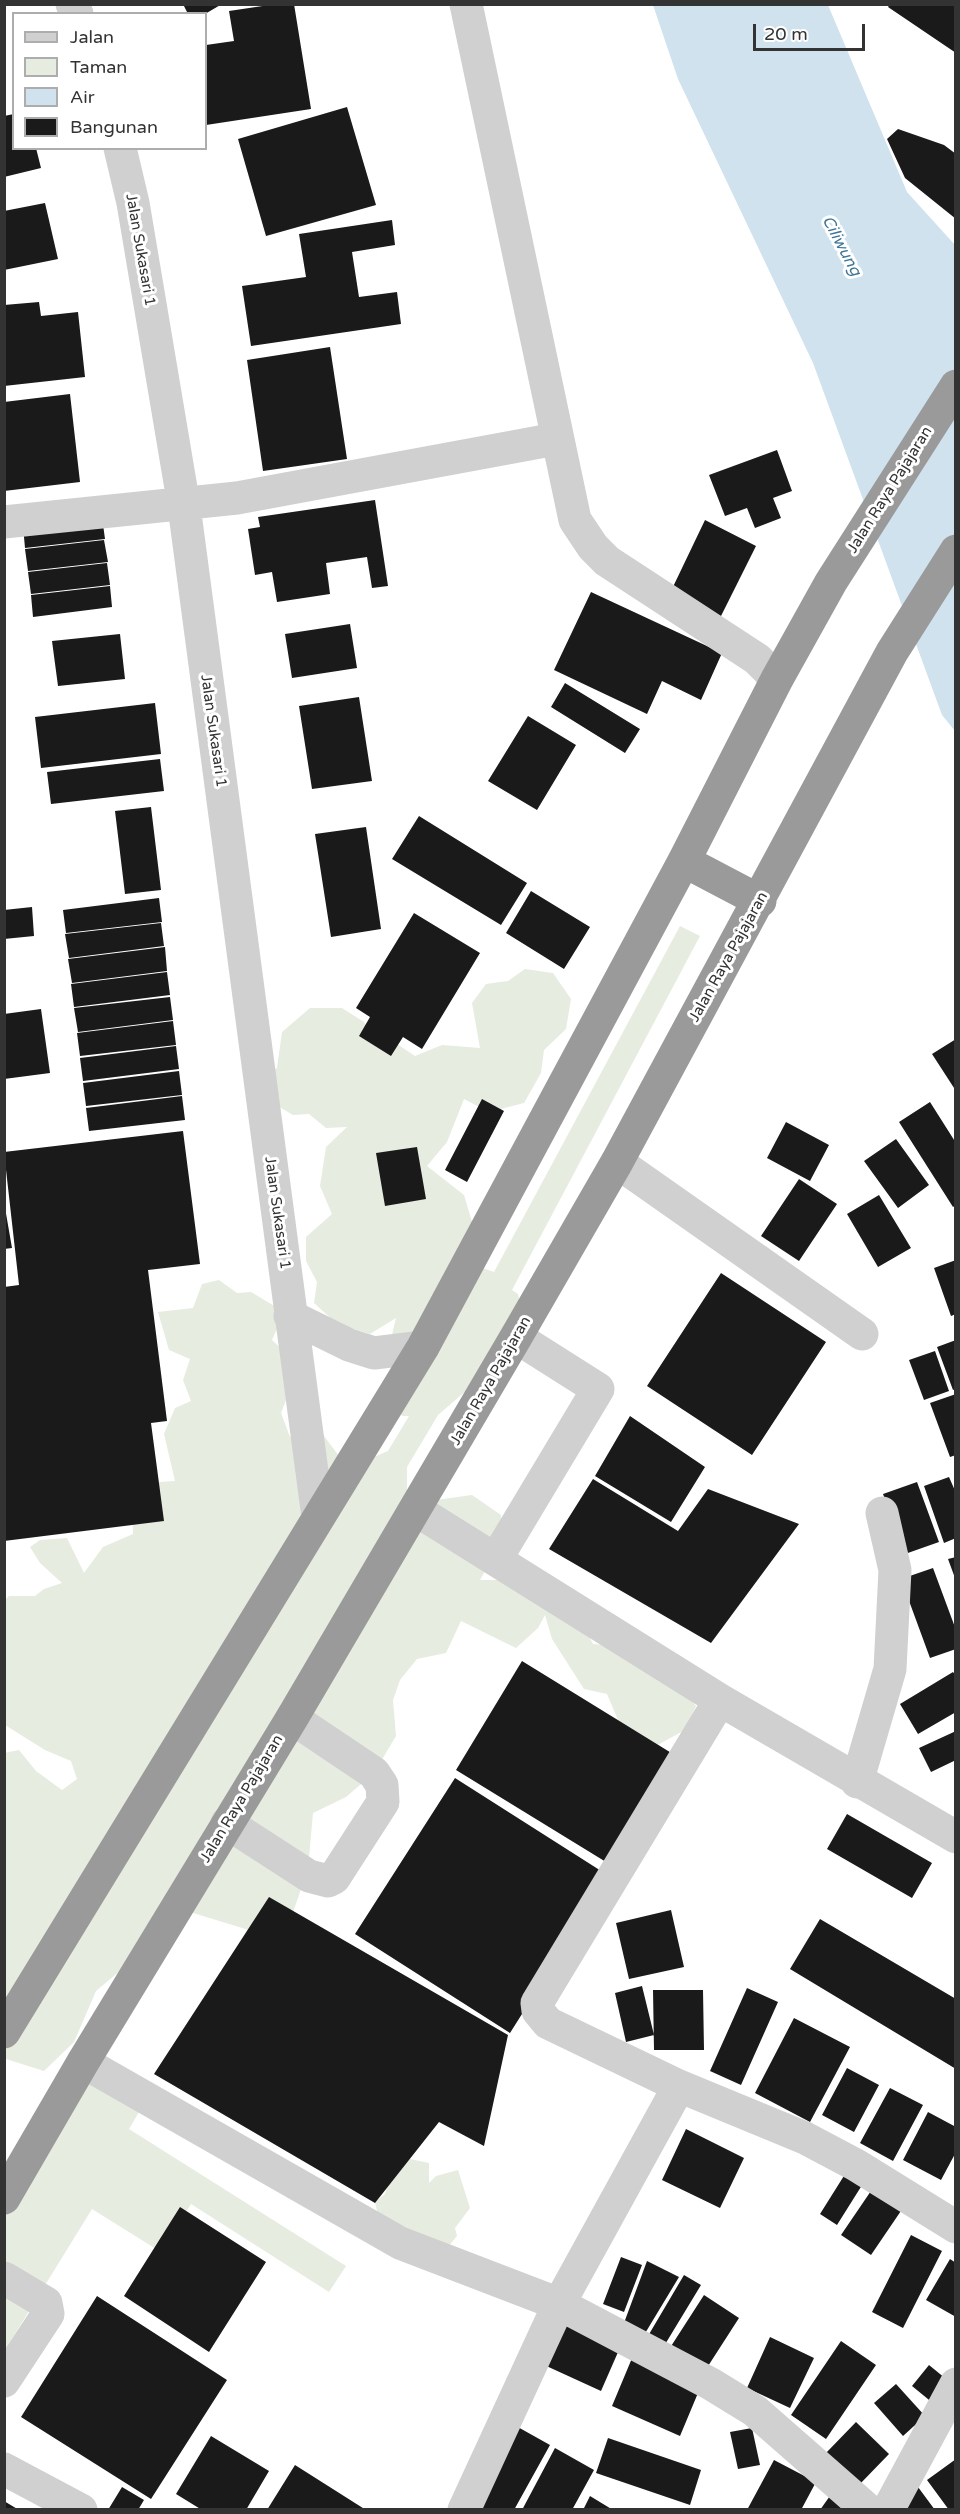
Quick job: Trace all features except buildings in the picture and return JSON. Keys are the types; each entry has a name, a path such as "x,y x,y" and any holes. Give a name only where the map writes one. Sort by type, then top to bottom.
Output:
{"highway":[{"name":"Jalan Raya Pajajaran","path":"4,2032 423,1347 684,861 777,679 831,582 956,386"},
{"name":"Jalan Raya Pajajaran","path":"4,2198 83,2062 416,1510 516,1337 617,1162 760,901 892,652 956,551"},
{"path":"684,861 760,901"}],"street":[{"path":"466,4 556,439 575,520 593,547 607,561 757,659 777,679"},
{"name":"Jalan Sukasari 1","path":"120,150 133,203 184,506 318,1517"},
{"path":"4,522 184,506 556,439"},
{"path":"617,1162 862,1334"},
{"path":"290,1316 349,1346 374,1353 423,1347"},
{"path":"496,1559 598,1389 516,1337"},
{"path":"416,1510 720,1700 857,1782 956,1837"},
{"path":"857,1782 890,1669 895,1570 882,1513"},
{"path":"720,1700 537,2003 538,2011 548,2024 679,2086 805,2138 856,2165 956,2227"},
{"path":"227,1823 309,1876 328,1881 334,1878 382,1802 382,1785 374,1773 292,1718"},
{"path":"83,2062 400,2243 559,2304 701,2379 754,2411 868,2510"},
{"path":"464,2510 559,2304 679,2086"},
{"path":"4,2277 46,2303 48,2313 4,2381"},
{"path":"888,2510 956,2384"},
{"path":"4,2469 81,2510"}],"green space":[{"path":"680,926 700,936 512,1290 518,1294 526,1332 475,1383 438,1415 407,1467 407,1494 436,1500 472,1495 501,1515 500,1545 480,1580 559,1580 593,1644 618,1646 669,1674 696,1706 685,1730 652,1748 626,1739 607,1694 584,1689 552,1639 545,1615 538,1628 516,1648 461,1621 446,1653 417,1659 400,1680 393,1700 396,1736 374,1773 346,1797 313,1813 308,1869 293,1912 265,1935 190,1912 96,1991 74,2042 44,2071 6,2059 4,1753 19,1750 36,1771 62,1790 77,1779 71,1761 45,1750 5,1725 5,1600 9,1596 35,1596 44,1589 62,1583 40,1563 30,1547 40,1540 67,1538 84,1573 103,1547 133,1534 132,1505 145,1483 175,1481 164,1434 175,1408 191,1401 183,1380 190,1359 169,1350 158,1312 193,1308 202,1284 219,1280 237,1293 251,1292 276,1307 281,1320 272,1340 289,1356 294,1379 281,1413 290,1437 321,1432 348,1468 388,1451 409,1416 402,1416 388,1392 398,1369 389,1347 396,1318 370,1334 337,1324 314,1303 317,1282 306,1261 306,1237 332,1214 320,1186 326,1147 347,1127 326,1128 309,1114 293,1115 264,1098 261,1079 277,1068 282,1032 310,1008 342,1008 364,1022 377,1041 391,1040 415,1056 442,1045 480,1048 472,1003 486,984 508,981 525,969 553,973 571,999 566,1029 544,1050 541,1073 524,1103 489,1112 464,1099 447,1142 427,1166 464,1195 478,1242 468,1263 494,1272"},
{"path":"80,2075 139,2112 129,2129 346,2266 329,2292 191,2204 161,2252 92,2209 5,2350 5,2195"},
{"path":"405,2158 429,2163 429,2183 436,2176 458,2170 470,2208 455,2228 457,2236 438,2259 382,2232 375,2202 385,2194 389,2181"}],"water":[{"name":"Ciliwung","path":"653,5 828,5 907,192 955,245 955,731 942,715 813,363 678,79"}]}
